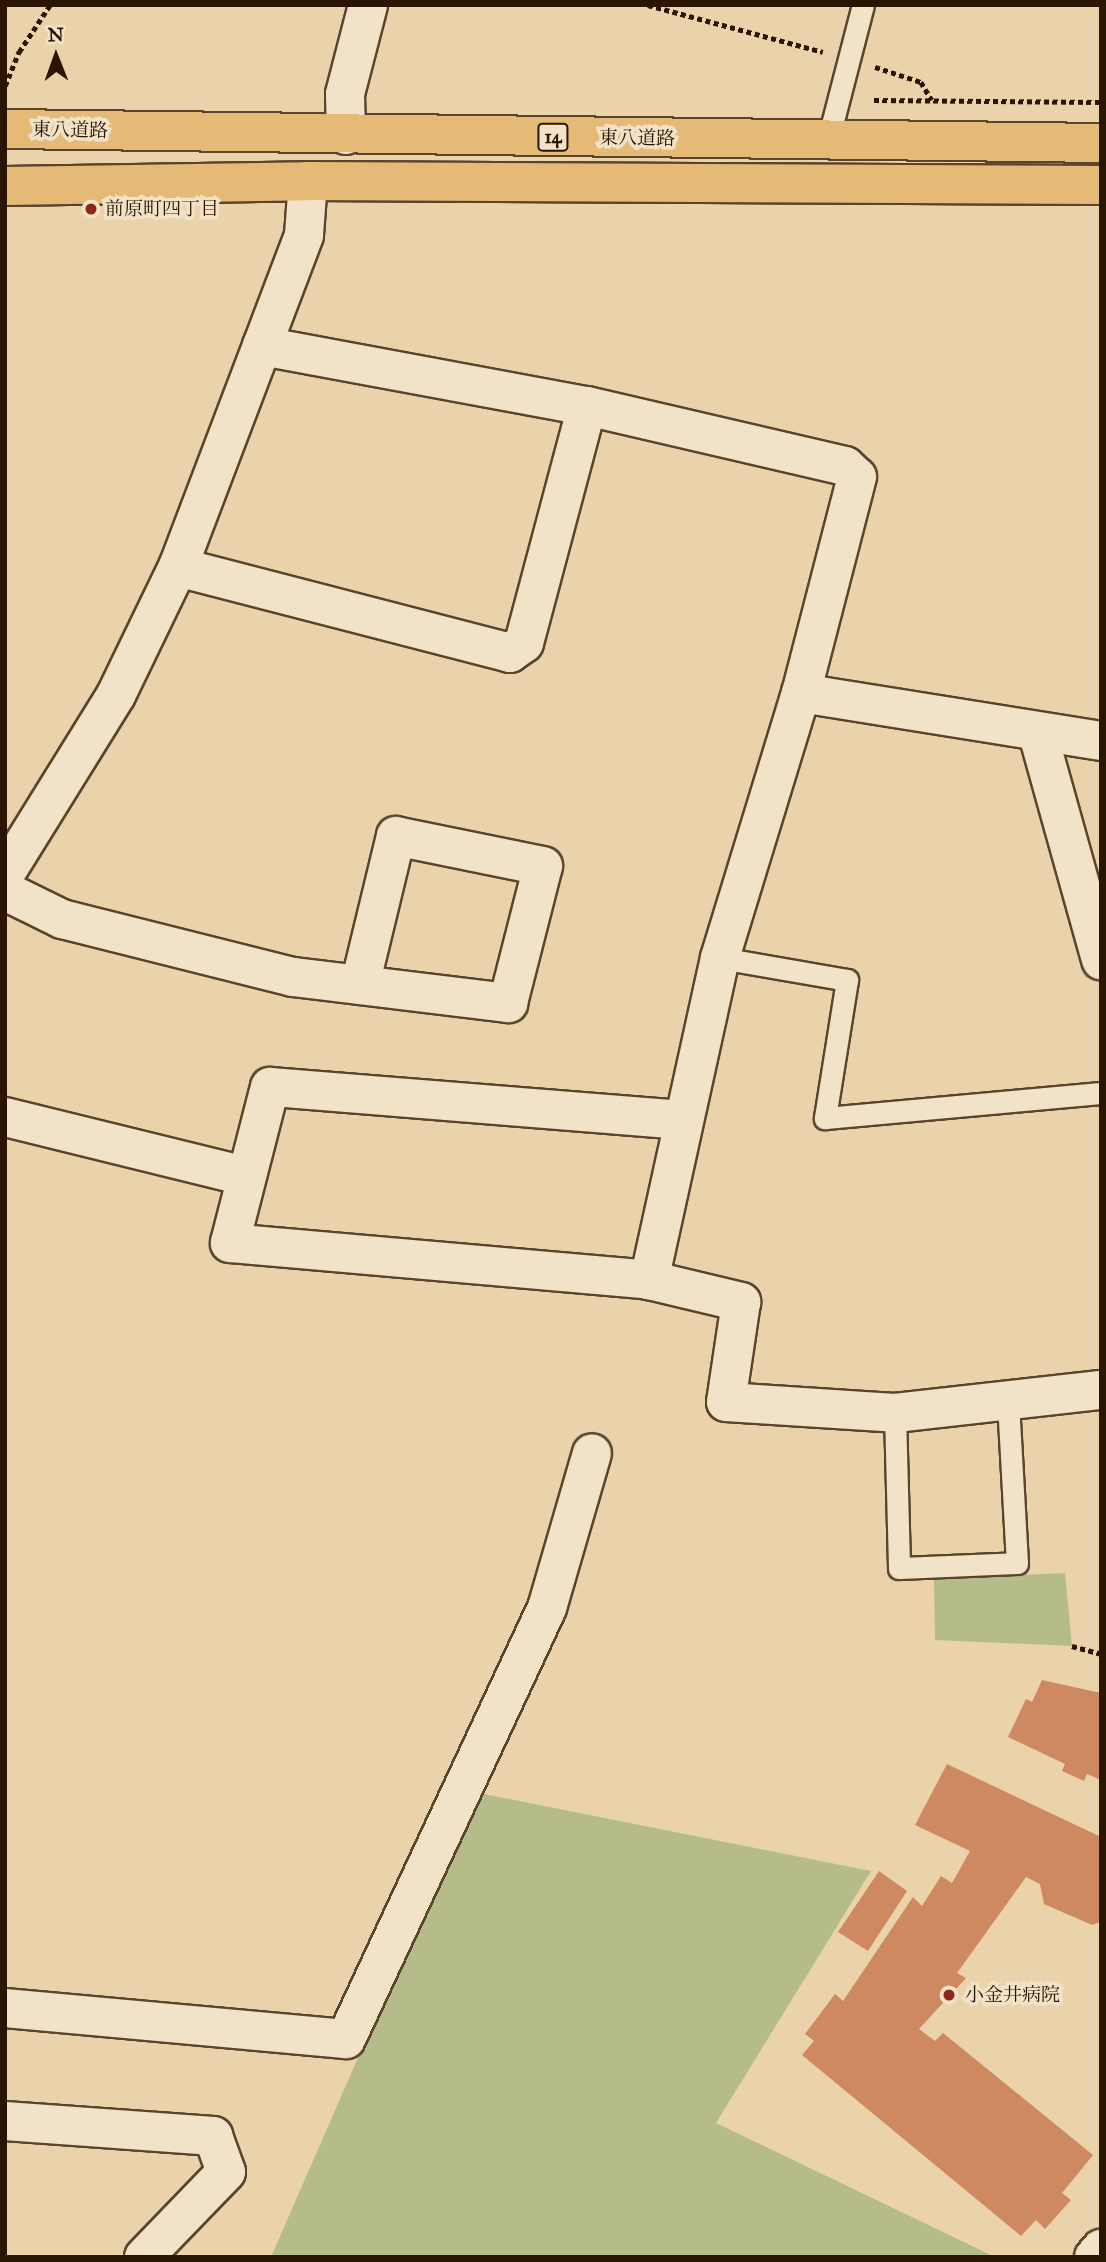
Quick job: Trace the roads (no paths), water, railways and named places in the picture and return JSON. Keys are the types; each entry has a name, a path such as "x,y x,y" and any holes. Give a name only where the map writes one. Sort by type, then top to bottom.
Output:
{"main road":[{"name":"東八道路","path":"5,129 1101,143"},
{"path":"5,186 308,181 1101,185"}],"street":[{"path":"346,135 345,94 368,5"},
{"path":"5,873 116,695 178,567 304,234 308,181"},
{"path":"262,346 587,406 845,466 857,477 800,693 720,958 682,1120 649,1280"},
{"path":"178,567 510,653 524,643 587,406"},
{"path":"800,693 1038,734 1101,741"},
{"path":"1038,734 1101,960"},
{"path":"5,891 62,919 293,976 360,985 508,1003 542,866 396,836 360,985"},
{"path":"682,1120 270,1087 230,1243 649,1280 741,1302 726,1402 895,1413 1101,1390"},
{"path":"5,1117 246,1176"},
{"path":"5,2008 346,2039 547,1608 592,1453"},
{"path":"5,2121 213,2136 226,2172 144,2257"},
{"path":"1094,2257 1101,2249"}],"lane":[{"path":"828,140 847,58 863,5"},
{"path":"720,958 847,980 825,1118 1101,1093"},
{"path":"895,1413 899,1568 1017,1563 1008,1400"}],"place":[{"name":"前原町四丁目","path":"91,209"},
{"name":"小金井病院","path":"949,1995"}]}
